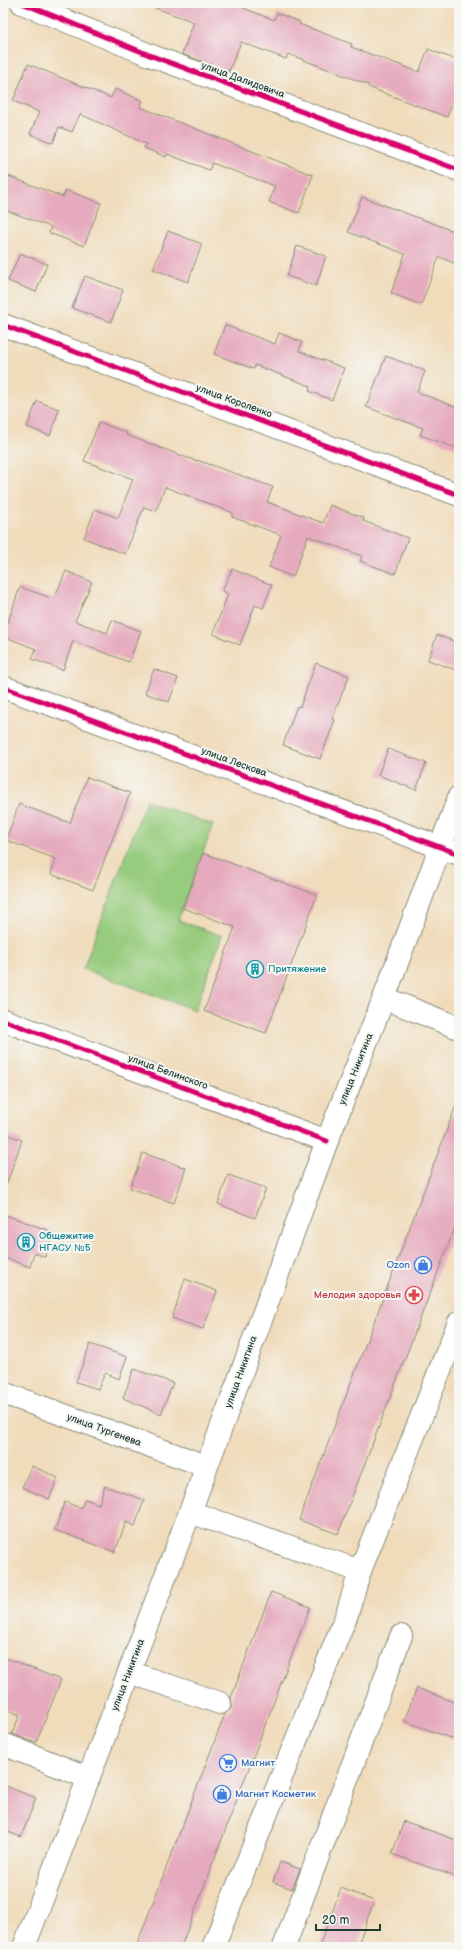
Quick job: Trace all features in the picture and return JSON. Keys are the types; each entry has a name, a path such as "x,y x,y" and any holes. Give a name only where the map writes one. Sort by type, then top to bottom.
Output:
{"street":[{"name":"улица Далидовича","path":"22,3 152,56 459,170"},
{"name":"улица Короленко","path":"3,325 459,495"},
{"name":"улица Лескова","path":"3,687 449,850"},
{"name":"улица Никитина","path":"24,1947 190,1512 327,1141 384,998 449,850 459,797"},
{"path":"384,998 459,1028"},
{"name":"улица Белинского","path":"3,1020 327,1141"},
{"path":"213,1947 346,1614 360,1571 459,1322"},
{"name":"улица Тургенева","path":"3,1393 206,1466"},
{"path":"190,1512 360,1571"},
{"path":"284,1947 402,1636"},
{"path":"129,1672 220,1703"},
{"path":"3,1744 89,1778"}],"green space":[{"path":"146,800 213,825 178,920 222,936 195,1010 83,969"}],"building":[{"path":"148,3 231,3 274,20 277,13 300,22 299,24 352,44 351,47 419,72 428,49 459,61 459,85 447,117 368,87 369,85 288,54 286,59 241,42 229,71 182,54 194,22 147,5"},
{"path":"28,64 111,98 115,89 143,101 140,107 313,175 299,213 269,202 275,186 212,163 209,170 167,154 166,157 144,148 146,144 80,114 72,132 59,127 53,143 30,134 39,112 13,101"},
{"path":"3,174 63,197 66,190 101,203 84,246 49,233 51,227 3,209"},
{"path":"362,197 459,233 459,265 439,257 421,305 391,293 405,254 348,232"},
{"path":"168,231 202,244 188,282 153,269"},
{"path":"297,246 326,256 316,286 287,276"},
{"path":"20,253 47,264 36,292 8,281"},
{"path":"85,276 123,290 111,322 72,308"},
{"path":"225,325 275,344 279,333 302,342 299,351 344,368 332,400 309,391 310,386 255,365 254,369 214,354"},
{"path":"386,356 425,371 417,392 459,408 459,449 420,435 423,428 366,407"},
{"path":"37,401 59,409 50,436 27,427"},
{"path":"99,422 127,433 126,435 273,487 267,502 323,523 330,505 364,518 363,521 408,538 395,574 360,561 362,556 308,536 293,577 269,567 281,535 232,517 233,513 165,487 156,511 144,507 125,554 84,538 95,509 118,518 133,479 84,461"},
{"path":"232,569 272,585 263,608 255,605 240,645 213,634 228,594 222,591"},
{"path":"66,571 92,582 75,621 107,633 112,620 141,631 129,662 73,641 63,670 32,659 36,649 3,636 20,587 54,599"},
{"path":"437,635 459,643 459,671 428,660"},
{"path":"316,663 349,676 332,719 335,720 320,759 283,745 297,706 300,707"},
{"path":"154,669 178,678 169,702 145,693"},
{"path":"388,749 426,763 416,790 378,775"},
{"path":"87,777 130,793 93,890 51,874 56,859 6,840 19,804 70,823"},
{"name":"Притяжение","path":"203,853 317,895 266,1033 204,1011 235,927 183,908"},
{"path":"457,1103 459,1103 459,1217 338,1534 299,1520"},
{"path":"3,1133 22,1140 6,1186 3,1186"},
{"path":"143,1153 186,1168 174,1203 130,1188"},
{"path":"228,1175 266,1188 255,1218 218,1204"},
{"name":"Общежитие НГАСУ №5","path":"3,1214 53,1232 45,1257 34,1253 30,1267 3,1257"},
{"path":"185,1279 217,1291 203,1329 172,1318"},
{"path":"90,1344 127,1357 119,1379 105,1373 98,1389 76,1382"},
{"path":"134,1369 173,1383 161,1414 123,1398"},
{"path":"32,1466 58,1478 49,1499 22,1487"},
{"path":"105,1486 144,1500 135,1526 126,1522 115,1552 55,1530 65,1502 81,1508 85,1499 99,1504"},
{"path":"271,1592 310,1607 181,1947 136,1947 225,1714 232,1707 231,1698"},
{"path":"3,1657 61,1680 36,1743 12,1734 20,1715 3,1708"},
{"path":"417,1688 459,1704 459,1741 404,1721"},
{"path":"3,1785 36,1798 21,1837 3,1830"},
{"path":"404,1821 459,1841 459,1878 392,1854"},
{"path":"280,1862 300,1869 292,1889 273,1882"},
{"path":"341,1888 374,1901 357,1947 319,1947"}],"cycle path":[{"path":"22,3 152,56 459,170"},
{"path":"3,325 459,495"},
{"path":"3,687 459,854"},
{"path":"3,1020 327,1141"}],"place":[{"name":"Притяжение","path":"255,969"},
{"name":"Общежитие НГАСУ №5","path":"26,1242"},
{"name":"Ozon","path":"423,1265"},
{"name":"Мелодия здоровья","path":"414,1295"},
{"name":"Магнит","path":"228,1763"},
{"name":"Магнит Косметик","path":"222,1794"}]}
